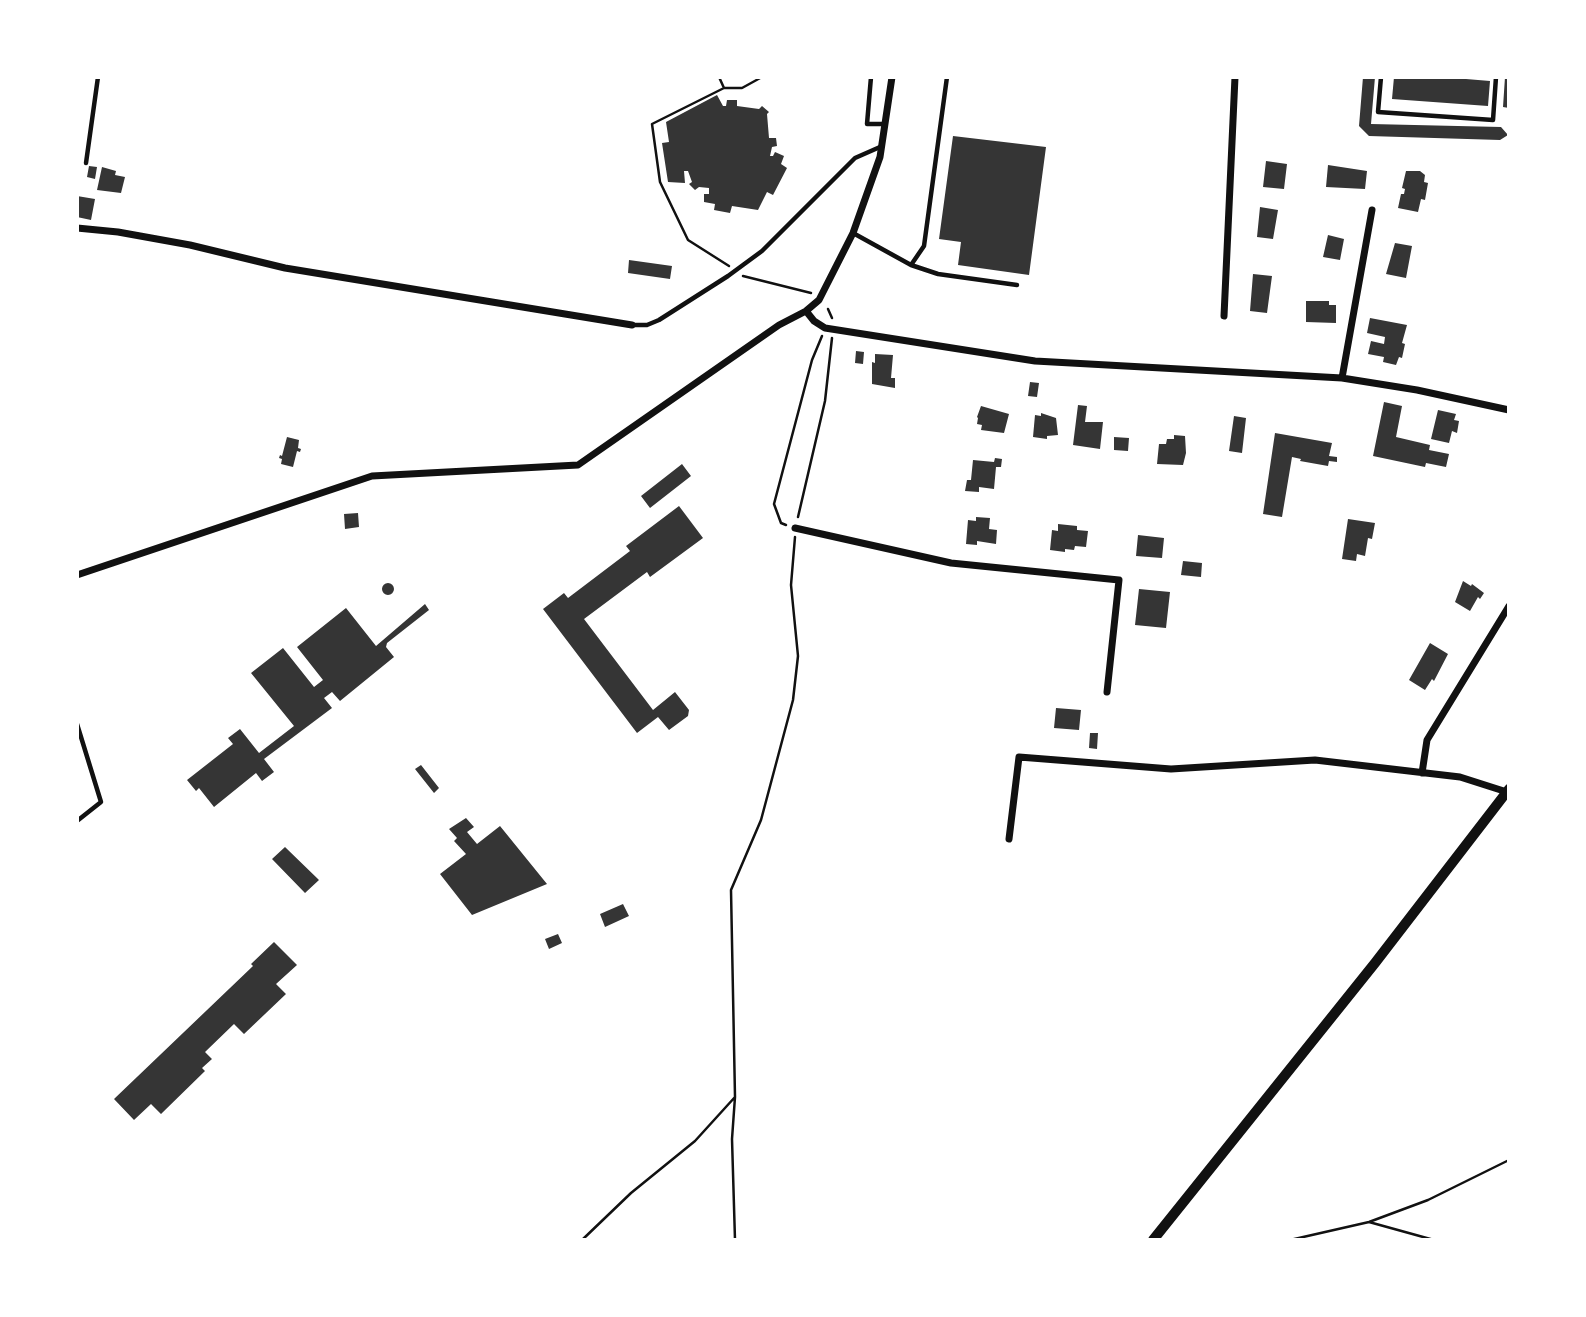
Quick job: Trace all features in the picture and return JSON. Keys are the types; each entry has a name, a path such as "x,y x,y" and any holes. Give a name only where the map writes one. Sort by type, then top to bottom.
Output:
{"street":[{"path":"77,575 372,476 578,465 779,325 806,311 821,296 853,233 881,147 892,77"},
{"path":"1224,316 1235,77"},
{"path":"1342,378 1372,210"},
{"path":"77,228 118,232 190,245 285,268 632,325"},
{"path":"806,311 814,321 829,329 1035,361 1342,378 1417,390 1509,410"},
{"path":"796,528 951,563 1119,580 1107,692"},
{"path":"1422,773 1427,740 1509,606"},
{"path":"1009,839 1019,757 1171,769 1315,760 1460,777 1508,790 1375,963 1153,1240"}],"lane":[{"path":"86,163 98,77"},
{"path":"872,77 867,124 885,124"},
{"path":"911,265 925,246 947,77"},
{"path":"1381,77 1378,112 1493,120 1496,77"},
{"path":"632,325 648,325 659,320 735,271 762,251 855,158 881,147"},
{"path":"853,233 911,265 938,274 1017,285"},
{"path":"77,724 100,802 77,821"}],"path":[{"path":"719,77 724,88"},
{"path":"762,77 742,88 724,88 652,124 660,182 688,240 713,254 741,276 821,296"},
{"path":"828,309 834,320"},
{"path":"796,528 781,523 774,504 812,360 829,329"},
{"path":"736,1240 732,1139 735,1097 731,890 761,820 793,700 798,656 791,585 796,528 825,401 829,329"},
{"path":"582,1240 631,1193 695,1141 735,1097"},
{"path":"1290,1240 1369,1222 1428,1200 1504,1162 1509,1162"},
{"path":"1369,1222 1434,1240"}],"building":[{"path":"1363,77 1375,77 1371,124 1501,127 1508,135 1500,140 1369,136 1359,126"},
{"path":"1394,77 1490,81 1488,106 1392,99"},
{"path":"1505,77 1509,77 1509,108 1503,107"},
{"path":"717,95 723,106 726,106 727,100 737,100 737,106 759,109 762,106 769,112 769,138 776,138 777,146 772,147 770,156 775,152 784,156 781,164 787,168 773,195 767,192 758,210 732,206 730,213 714,210 715,204 704,202 704,194 709,194 709,188 699,187 695,190 689,184 692,182 688,171 684,171 685,183 668,182 662,143 669,142 666,122"},
{"path":"953,136 1046,147 1029,275 958,265 961,242 939,239"},
{"path":"1266,161 1287,164 1284,189 1263,187"},
{"path":"1328,165 1367,171 1365,189 1326,187"},
{"path":"89,166 97,167 95,179 87,177"},
{"path":"102,167 116,171 115,175 125,177 121,193 97,190"},
{"path":"1406,171 1420,171 1425,175 1424,182 1428,183 1425,200 1421,199 1418,212 1398,208 1401,194 1404,194 1405,189 1402,188"},
{"path":"77,196 95,199 91,220 77,217"},
{"path":"1260,207 1278,210 1273,239 1257,237"},
{"path":"1328,235 1344,239 1340,260 1323,257"},
{"path":"1395,243 1412,246 1406,278 1386,274"},
{"path":"629,260 672,266 670,279 628,273"},
{"path":"1253,274 1272,276 1267,313 1250,311"},
{"path":"1306,301 1329,301 1329,305 1336,305 1336,323 1306,322"},
{"path":"1370,318 1407,325 1402,343 1405,344 1402,358 1399,357 1396,365 1383,362 1384,357 1368,354 1371,341 1384,344 1385,337 1367,333"},
{"path":"856,351 864,352 863,364 855,363"},
{"path":"875,354 893,355 891,378 895,378 895,388 872,384 872,362 875,363"},
{"path":"1030,382 1039,383 1037,397 1028,396"},
{"path":"1384,402 1402,406 1396,437 1430,445 1429,450 1449,454 1446,467 1426,463 1425,467 1373,456"},
{"path":"1078,405 1087,406 1085,422 1103,422 1100,449 1073,445"},
{"path":"981,406 1009,414 1004,433 981,430 982,425 977,424 977,417"},
{"path":"1438,410 1456,414 1454,420 1459,421 1457,433 1452,431 1449,443 1431,439"},
{"path":"1041,413 1056,418 1058,435 1047,436 1047,439 1033,437 1035,415 1041,416"},
{"path":"1234,416 1246,418 1242,453 1229,451"},
{"path":"1275,433 1332,443 1329,456 1337,457 1337,462 1329,461 1328,466 1292,457 1282,517 1263,514"},
{"path":"1174,435 1185,436 1186,453 1183,465 1157,464 1159,444 1166,444 1167,439 1174,439"},
{"path":"287,437 299,440 298,448 301,449 300,452 297,451 293,467 281,464 282,459 279,458"},
{"path":"1114,437 1129,438 1128,451 1114,450"},
{"path":"995,458 1002,459 1001,467 996,467 994,489 979,487 979,492 965,491 967,480 971,480 973,460 994,462"},
{"path":"682,464 691,476 650,508 641,496"},
{"path":"679,506 703,538 650,577 647,572 584,619 653,710 675,692 689,710 688,716 669,730 658,717 637,733 543,609 564,593 568,598 630,551 626,546"},
{"path":"358,513 359,527 345,529 344,514"},
{"path":"976,517 990,518 989,529 997,530 996,544 977,541 977,545 966,544 968,520 976,521"},
{"path":"1348,519 1375,523 1372,539 1368,538 1365,556 1357,554 1356,561 1342,559"},
{"path":"1058,524 1077,526 1077,530 1088,531 1086,547 1075,546 1074,550 1065,549 1065,552 1050,550 1052,530 1058,531"},
{"path":"1138,535 1164,538 1162,558 1136,556"},
{"path":"1183,561 1202,563 1201,577 1181,575"},
{"path":"1463,581 1484,593 1480,599 1478,597 1470,611 1455,602"},
{"path":"388,583 394,589 388,595 382,589"},
{"path":"1139,589 1170,592 1166,628 1135,625"},
{"path":"425,604 429,610 387,643 386,647 394,657 340,701 332,692 324,698 332,708 264,759 274,772 262,781 256,773 214,807 199,788 196,791 187,780 233,744 228,738 240,729 259,753 294,726 251,673 283,648 314,687 323,680 297,647 346,608 376,646"},
{"path":"1430,643 1448,654 1434,681 1432,679 1425,690 1409,680"},
{"path":"1056,708 1081,710 1079,730 1054,728"},
{"path":"1090,733 1098,733 1097,749 1089,748"},
{"path":"421,765 439,788 434,793 415,769"},
{"path":"466,818 474,827 467,832 477,844 500,826 547,884 472,915 440,874 466,854 454,841 457,838 449,829"},
{"path":"285,847 319,880 305,893 272,859"},
{"path":"623,904 629,916 605,927 600,914"},
{"path":"558,934 562,943 549,949 545,939"},
{"path":"274,942 297,965 276,984 286,994 244,1034 234,1024 205,1052 212,1059 202,1068 205,1071 161,1114 151,1104 134,1120 114,1099 253,966 251,964"}]}
